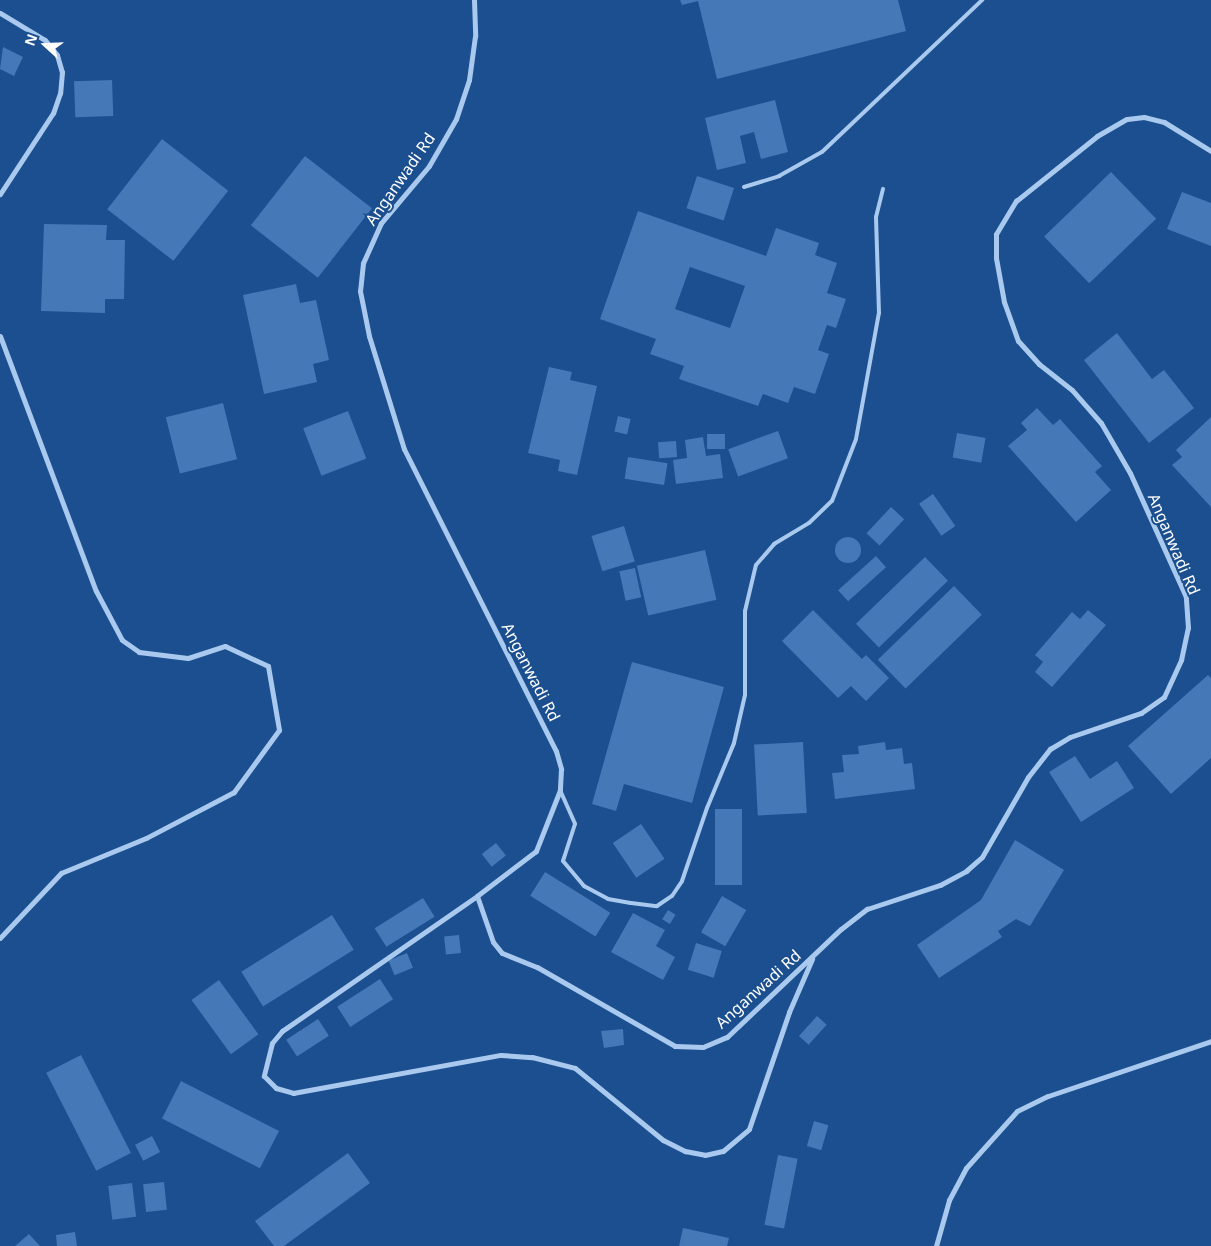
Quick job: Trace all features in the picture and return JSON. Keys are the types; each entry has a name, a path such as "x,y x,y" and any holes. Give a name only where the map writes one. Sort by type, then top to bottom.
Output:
{"street":[{"name":"Anganwadi Rd","path":"474,0 475,36 469,80 456,120 429,166 381,223 363,263 360,291 369,336 404,449 556,751 560,769 560,790 536,851 477,896 493,942 502,953 537,967 675,1046 703,1047 727,1037 813,956 867,909 940,885 966,871 982,857 1028,777 1050,749 1070,737 1141,713 1164,697 1183,652 1188,628 1186,597 1130,473 1101,423 1072,390 1039,364 1018,341 1004,302 996,258 996,234 1016,201 1096,136 1127,119 1144,117 1164,122 1211,151"},
{"path":"0,13 45,40 57,55 62,72 60,92 53,113 0,194"},
{"path":"0,336 96,591 122,640 139,652 188,658 226,646 268,666 279,730 234,792 146,838 61,873 0,938"},
{"path":"477,896 282,1031 272,1043 264,1076 276,1088 293,1093 501,1055 532,1057 575,1068 663,1140 678,1147 705,1155 714,1153 738,1141 749,1129 789,1012 813,956"},
{"path":"936,1246 949,1200 966,1168 1017,1111 1048,1096 1211,1041"}],"lane":[{"path":"744,187 779,176 822,152 982,0"},
{"path":"560,790 575,824 562,861 584,886 608,899 657,906 672,896 682,881 706,808 734,743 745,694 745,611 756,565 774,544 809,523 832,501 856,439 879,313 876,216 883,189"}],"building":[{"path":"680,0 898,0 906,31 717,79 698,1 682,5"},
{"path":"3,47 23,57 14,76 0,69"},
{"path":"112,80 113,116 75,117 74,81"},
{"path":"775,100 788,152 761,159 754,132 740,136 746,163 717,170 705,118"},
{"path":"162,139 228,191 173,261 107,209"},
{"path":"305,156 372,208 318,278 251,225"},
{"path":"1111,172 1156,219 1089,283 1044,237"},
{"path":"697,176 734,188 724,220 686,208"},
{"path":"1182,192 1211,203 1211,246 1167,229"},
{"path":"638,211 766,256 776,228 819,243 815,255 837,263 827,293 846,299 836,328 827,325 818,350 829,354 815,394 794,387 788,403 763,394 758,406 679,379 684,366 650,354 656,339 600,319","holes":["690,267 745,286 730,328 675,309"]},
{"path":"44,224 107,225 106,240 125,240 124,299 105,299 105,313 41,311"},
{"path":"296,284 300,303 316,300 329,360 313,364 317,382 264,394 243,295"},
{"path":"1117,333 1152,379 1164,370 1194,408 1149,443 1084,360"},
{"path":"549,367 572,372 570,380 597,386 577,475 558,471 560,460 528,453"},
{"path":"223,403 237,459 180,474 166,417"},
{"path":"1037,408 1053,425 1060,419 1102,466 1095,472 1111,490 1076,522 1008,446 1027,430 1021,423"},
{"path":"348,411 366,459 321,476 303,428"},
{"path":"618,416 631,419 627,435 614,432"},
{"path":"1211,417 1211,507 1172,465 1182,457 1176,450"},
{"path":"778,431 788,458 738,476 728,449"},
{"path":"957,433 986,438 981,463 953,458"},
{"path":"707,434 725,434 725,449 707,449"},
{"path":"703,437 706,456 720,454 723,478 676,484 673,460 687,458 685,440"},
{"path":"676,441 677,457 659,458 658,442"},
{"path":"628,457 668,463 664,485 625,479"},
{"path":"933,494 955,526 941,536 919,504"},
{"path":"891,507 904,519 880,546 866,533"},
{"path":"624,526 635,561 602,571 591,536"},
{"path":"848,537 857,541 861,550 857,559 848,563 839,559 835,550 839,541"},
{"path":"705,550 716,600 648,615 637,566"},
{"path":"876,556 886,567 848,601 838,590"},
{"path":"925,557 948,581 879,647 856,624"},
{"path":"635,568 641,597 626,601 619,571"},
{"path":"954,586 982,615 906,688 878,660"},
{"path":"813,610 862,659 866,655 889,678 866,701 851,686 838,698 782,641"},
{"path":"1088,610 1106,625 1052,687 1035,672 1043,662 1035,655 1072,612 1080,619"},
{"path":"632,662 724,687 692,803 624,784 616,811 592,804"},
{"path":"1208,675 1211,678 1211,758 1171,794 1128,746"},
{"path":"803,742 807,813 758,815 754,745"},
{"path":"885,742 886,750 902,748 904,764 912,763 915,789 835,799 832,773 844,772 842,755 859,754 858,746"},
{"path":"1075,756 1090,779 1117,761 1134,788 1081,822 1049,772"},
{"path":"715,809 742,809 742,885 715,885"},
{"path":"641,824 664,859 636,878 613,843"},
{"path":"1015,840 1064,870 1030,926 1016,919 998,931 1002,937 939,978 917,945 981,900"},
{"path":"496,843 506,856 492,867 482,854"},
{"path":"545,872 610,913 595,937 530,896"},
{"path":"722,896 746,910 725,946 701,932"},
{"path":"423,898 435,917 386,947 375,928"},
{"path":"668,910 676,915 670,924 662,919"},
{"path":"633,913 665,930 656,946 675,957 663,980 611,952"},
{"path":"332,915 354,950 263,1006 241,972"},
{"path":"459,935 461,953 446,954 444,937"},
{"path":"696,943 722,951 714,978 688,970"},
{"path":"407,953 413,968 394,975 388,960"},
{"path":"380,979 393,999 350,1027 337,1007"},
{"path":"219,980 258,1034 231,1054 191,1000"},
{"path":"817,1016 827,1025 809,1045 799,1036"},
{"path":"318,1019 329,1036 297,1056 286,1040"},
{"path":"623,1029 624,1045 604,1048 601,1031"},
{"path":"81,1055 131,1153 96,1171 46,1073"},
{"path":"181,1081 279,1131 260,1168 162,1118"},
{"path":"814,1121 828,1125 821,1150 807,1146"},
{"path":"152,1136 160,1152 143,1161 135,1145"},
{"path":"348,1153 370,1183 284,1246 274,1246 255,1221"},
{"path":"778,1155 798,1159 784,1229 764,1225"},
{"path":"164,1182 167,1210 146,1212 143,1184"},
{"path":"132,1183 136,1217 112,1220 108,1186"},
{"path":"683,1228 729,1238 727,1246 679,1246"},
{"path":"75,1232 77,1246 57,1246 56,1235"},
{"path":"29,1234 40,1246 15,1246"}]}
